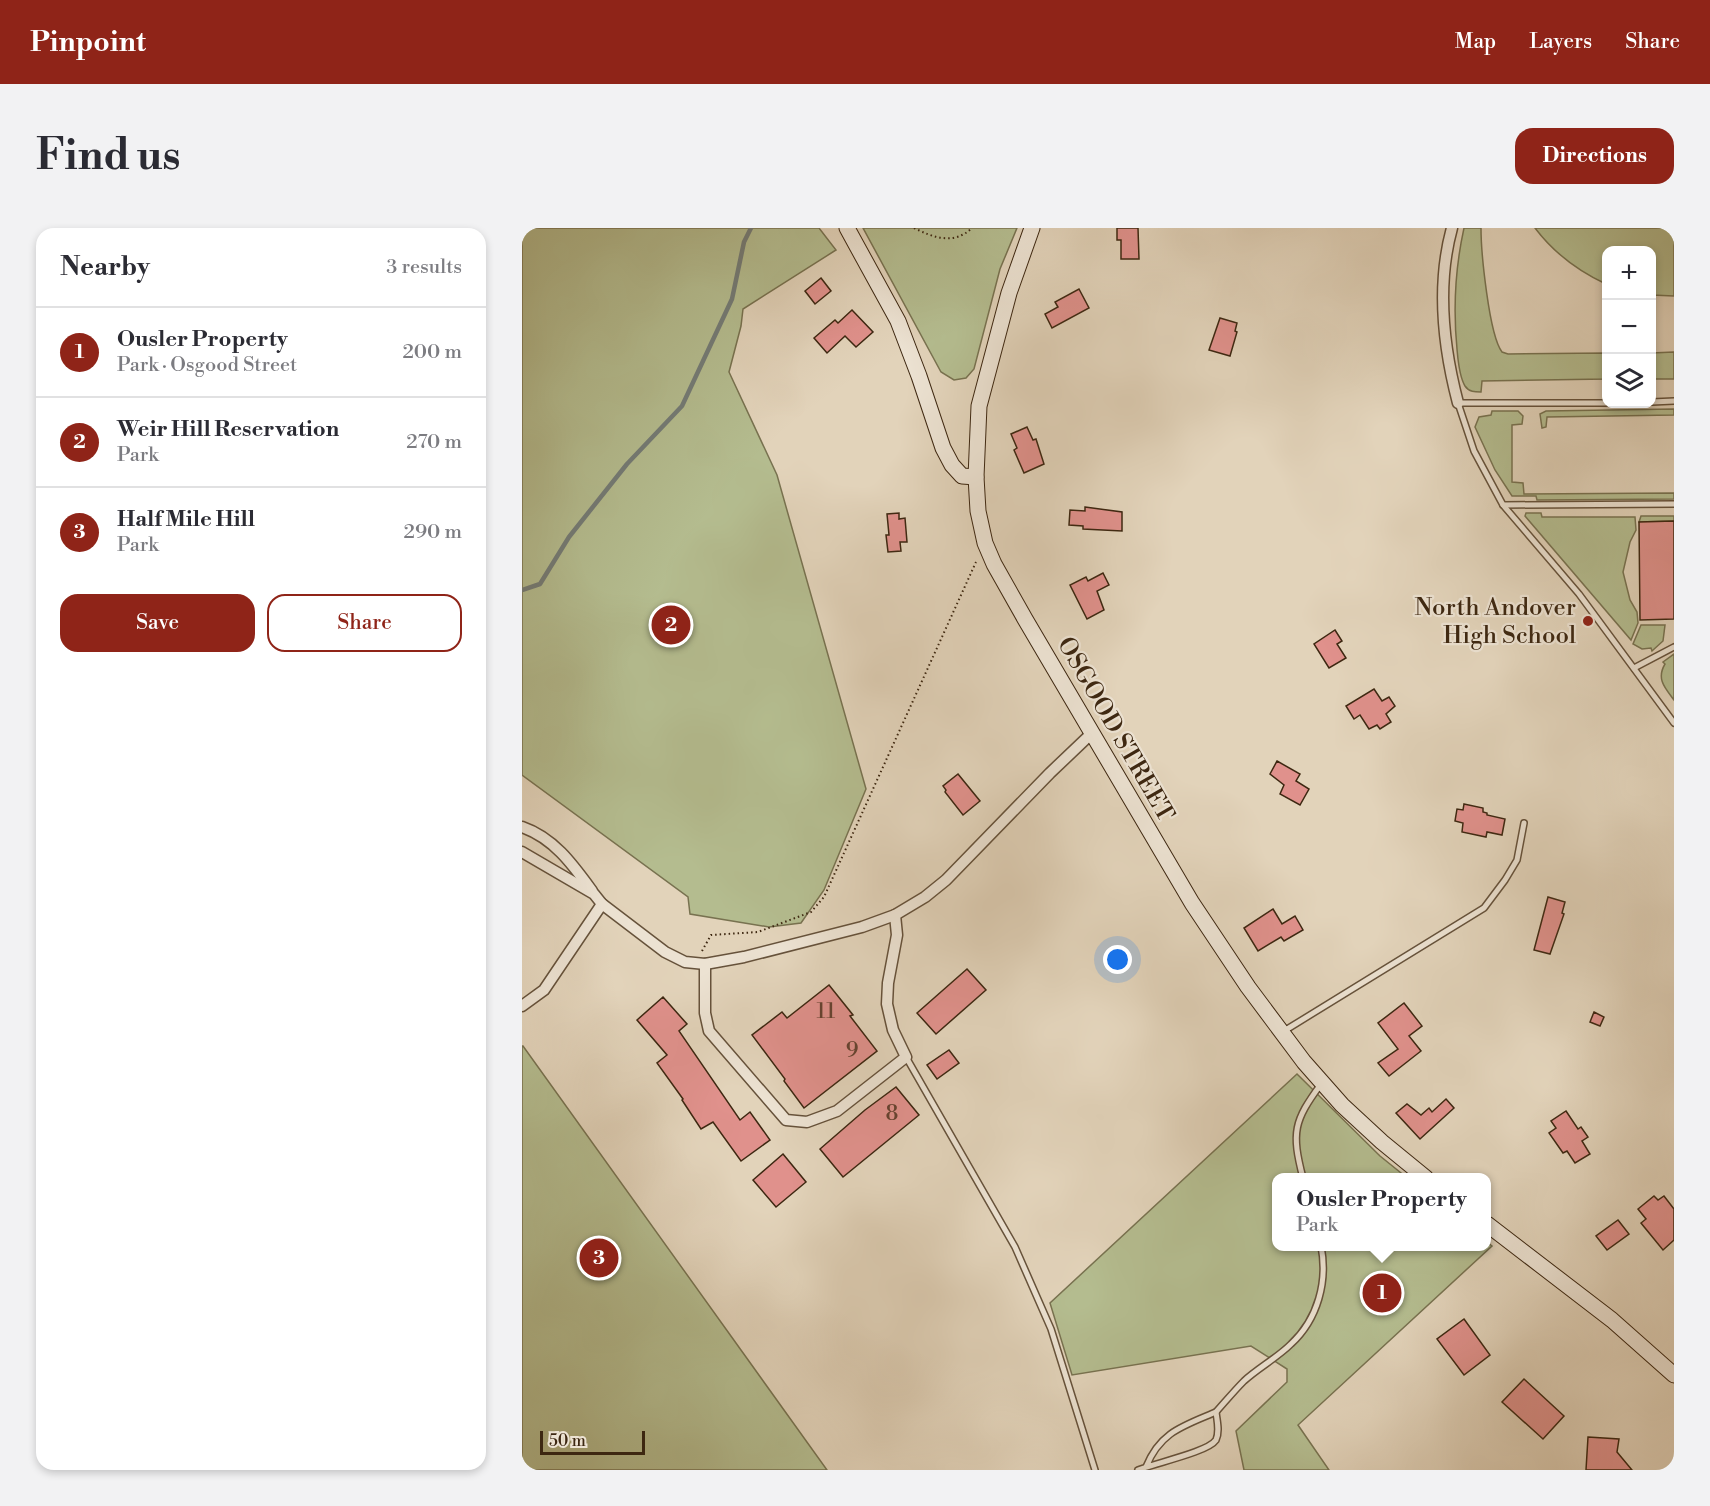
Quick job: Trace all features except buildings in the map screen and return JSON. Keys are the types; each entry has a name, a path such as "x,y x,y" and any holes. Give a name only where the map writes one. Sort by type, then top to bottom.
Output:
{"street":[{"path":"847,228 898,321 943,447 952,465 962,476 976,477"},
{"name":"OSGOOD STREET","path":"1032,228 1006,302 979,406 976,477 978,511 985,543 1009,591 1192,903 1281,1033 1342,1105 1420,1173"},
{"path":"1452,228 1447,247 1443,301 1447,356 1458,403"},
{"path":"522,827 550,842 570,861 602,904 665,952 685,963 703,964 744,957 862,927 895,915 925,897 946,880 1092,733"},
{"path":"522,852 594,894"},
{"path":"522,1006 544,990 602,904"},
{"path":"703,964 705,1013 709,1031 786,1120 807,1122 837,1111 906,1058 893,1030 887,1004 888,983 897,935 895,915"},
{"path":"1491,1227 1612,1320 1674,1375"}],"lane":[{"path":"1656,402 1674,401"},
{"path":"1602,403 1458,403 1474,451 1503,505 1579,594 1674,723"},
{"path":"1503,505 1674,504"},
{"path":"1634,668 1674,647"},
{"path":"1281,1033 1484,908 1517,860 1524,823"},
{"path":"906,1058 1015,1247 1051,1329 1095,1470"},
{"path":"1302,1173 1297,1156 1298,1123 1302,1110 1322,1083"},
{"path":"1146,1467 1152,1452 1161,1440 1173,1431 1216,1412 1244,1381 1292,1344 1318,1305 1323,1278 1321,1251"},
{"path":"1138,1470 1208,1448 1216,1439 1218,1429 1216,1412"}],"path":[{"path":"914,228 934,238 957,238 972,228"},
{"path":"703,964 702,948 711,934 758,932 811,912 824,897 985,543"}],"green space":[{"path":"522,228 819,228 836,250 743,309 729,372 777,475 866,789 824,890 801,923 769,927 690,914 688,897 522,775"},
{"path":"863,228 1017,228 1000,269 974,369 966,378 954,380 941,372"},
{"path":"1464,228 1481,228 1482,255 1490,312 1497,343 1502,352 1508,354 1602,353 1602,379 1482,381 1481,392 1467,388 1459,368 1455,319"},
{"path":"1535,228 1674,228 1674,296 1656,295 1656,246 1602,246 1602,282 1567,260"},
{"path":"1674,352 1674,379 1656,379 1656,353"},
{"path":"1674,409 1674,415 1547,417 1546,427 1542,428 1540,414 1546,411"},
{"path":"1492,411 1518,411 1523,416 1522,424 1512,425 1512,482 1523,483 1524,494 1674,493 1674,499 1537,500 1536,496 1512,496 1495,470 1475,427 1479,417 1491,415"},
{"path":"1526,513 1541,513 1542,517 1635,517 1636,530 1630,542 1623,572 1630,600 1637,612 1638,623 1631,640 1525,516"},
{"path":"1641,516 1674,516 1674,521 1639,522"},
{"path":"1641,625 1665,625 1663,641 1652,651 1651,648 1642,649 1633,644"},
{"path":"1674,654 1674,700 1663,683 1661,674 1665,664 1663,662"},
{"path":"523,1046 827,1470 522,1470"},
{"path":"1297,1074 1380,1156 1401,1173 1272,1173 1272,1251 1487,1251 1298,1425 1329,1470 1244,1470 1236,1431 1287,1382 1287,1369 1251,1346 1072,1375 1050,1303"}],"waterway":[{"path":"522,590 540,584 569,537 627,464 682,406 732,299 744,242 751,228"}],"place":[{"name":"North Andover High School","path":"1588,621"},
{"name":"Weir Hill Reservation","path":"671,625"},
{"name":"Half Mile Hill","path":"599,1258"},
{"name":"Ousler Property","path":"1382,1293"}]}
